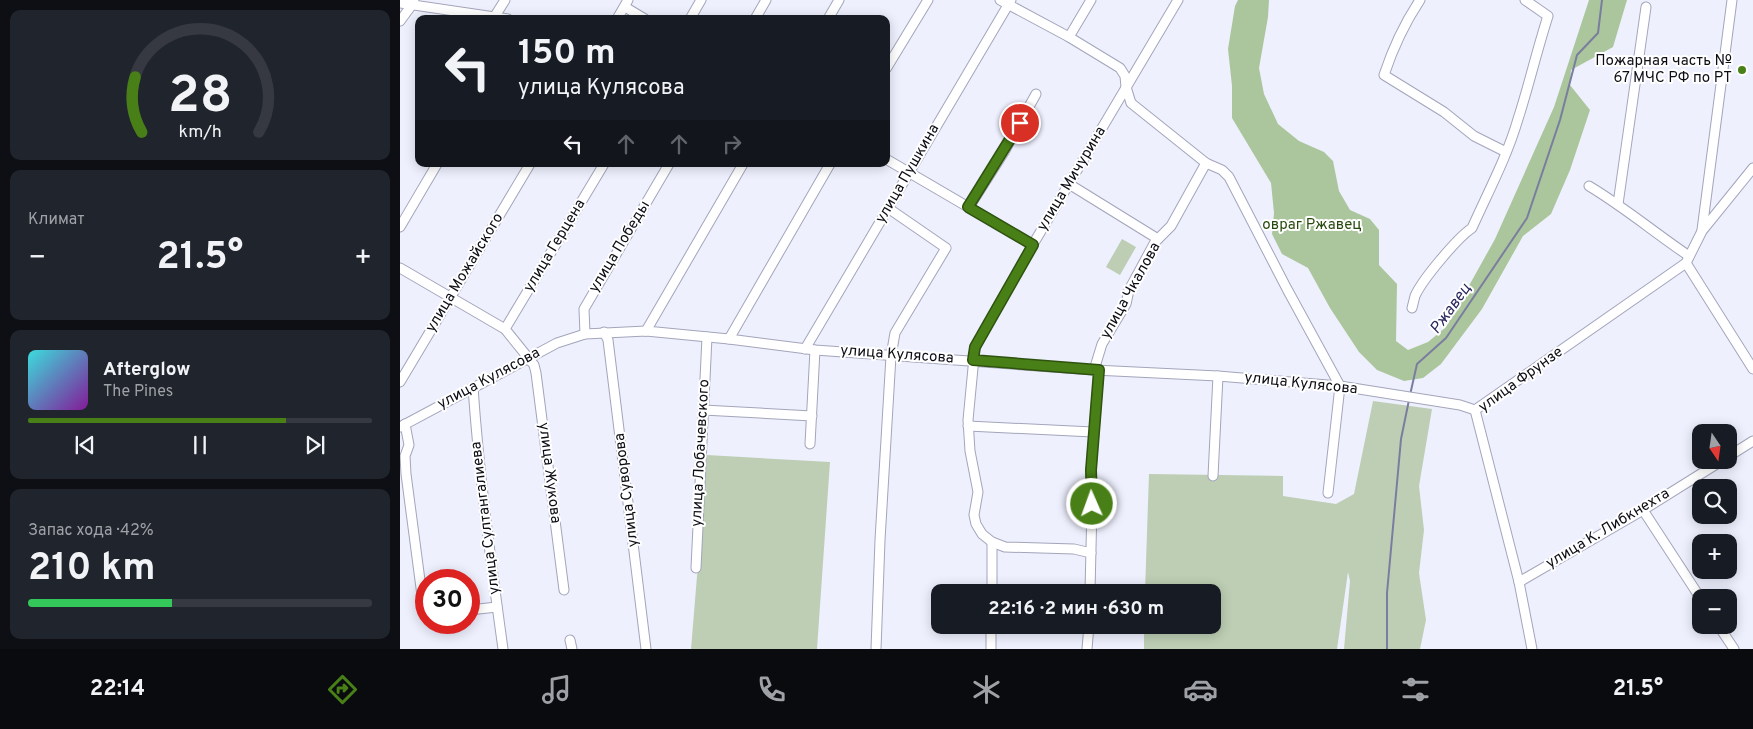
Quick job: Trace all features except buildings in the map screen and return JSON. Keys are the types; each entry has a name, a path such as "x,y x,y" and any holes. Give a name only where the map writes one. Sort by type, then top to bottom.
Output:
{"street":[{"path":"496,15 505,0"},
{"path":"693,15 702,0"},
{"path":"757,15 766,0"},
{"path":"830,15 839,0"},
{"path":"890,62 928,0"},
{"path":"1068,37 1091,0"},
{"name":"улица Мичурина","path":"992,542 982,534 976,524 974,515 978,492 970,451 968,426 975,347 1178,0"},
{"path":"1420,0 1407,19 1394,46 1384,75 1444,112 1474,136 1506,152"},
{"path":"1412,308 1415,297 1432,273 1463,234 1472,228 1518,120 1548,16 1525,0"},
{"name":"улица Фрунзе","path":"1702,231 1732,0"},
{"path":"400,21 414,2"},
{"path":"400,3 414,2 489,15"},
{"path":"1006,2 1120,68 1125,76 1131,103 1206,164 1222,170 1229,176 1340,386 1328,493"},
{"name":"улица Пушкина","path":"805,349 1006,2"},
{"path":"619,15 626,3 640,15"},
{"path":"1618,204 1646,8"},
{"path":"968,207 1004,152 1036,94"},
{"path":"890,161 1033,245"},
{"name":"улица Чкалова","path":"1090,584 1091,470 1096,370 1102,344 1126,304 1129,290 1155,242 1171,226 1206,164"},
{"path":"400,228 435,167"},
{"name":"улица Можайского","path":"400,382 528,167"},
{"name":"улица Герцена","path":"505,329 602,167"},
{"name":"улица Победы","path":"585,334 584,309 667,167"},
{"path":"646,331 741,167"},
{"path":"728,339 828,167"},
{"name":"улица Фрунзе","path":"1532,649 1519,582 1475,410 1687,260 1702,231 1753,167"},
{"path":"1069,184 1158,239"},
{"path":"1589,186 1618,204 1687,260 1753,369"},
{"path":"876,649 880,540 895,333 946,248 888,208"},
{"path":"400,268 505,329"},
{"name":"улица Жукова","path":"505,329 534,365 536,372 564,590"},
{"name":"улица Кулясова","path":"403,426 557,343 585,334 646,331 815,350 1096,370 1218,376 1340,386 1460,405 1475,410"},
{"name":"улица Суворова","path":"604,332 608,340 646,649"},
{"name":"улица Лобачевского","path":"696,568 707,337"},
{"path":"810,444 815,350"},
{"path":"1212,476 1218,376"},
{"name":"улица Султангалиева","path":"473,387 480,473 503,649"},
{"path":"703,410 812,416"},
{"path":"403,426 409,445 405,456 406,474 419,569"},
{"path":"968,426 1094,432"},
{"path":"1738,450 1753,441"},
{"name":"улица К. Либкнехта","path":"1519,582 1708,469"},
{"path":"1642,510 1694,589"},
{"path":"992,584 992,542 1005,546 1074,549 1091,553"},
{"path":"480,609 497,607"},
{"path":"991,634 991,649"},
{"path":"1087,649 1088,634"},
{"path":"1724,634 1734,649"}],"green space":[{"name":"овраг Ржавец","path":"1238,0 1269,0 1259,68 1264,94 1278,124 1299,141 1324,152 1333,161 1339,191 1350,210 1370,219 1379,230 1379,265 1397,284 1396,341 1408,350 1428,342 1446,327 1495,239 1554,107 1589,0 1627,0 1613,47 1571,70 1570,85 1590,110 1570,170 1551,214 1523,236 1482,309 1441,364 1423,378 1404,381 1377,370 1359,352 1330,308 1308,268 1282,254 1272,234 1274,213 1271,183 1232,118 1232,86 1228,49 1235,6"},
{"path":"1122,239 1136,247 1120,275 1106,267"},
{"path":"1373,401 1432,409 1419,486 1424,530 1419,573 1426,620 1420,649 1344,649 1350,581 1348,572 1337,649 1144,649 1144,634 1221,634 1221,584 1145,584 1149,474 1283,476 1283,496 1336,504 1354,494"},
{"path":"707,455 830,462 817,649 691,649"}],"waterway":[{"name":"Ржавец","path":"1410,395 1417,364 1446,338 1527,218 1560,120 1577,55 1598,33 1602,0"},
{"name":"Ржавец","path":"1387,649 1387,593 1401,439 1409,400"}],"place":[{"name":"Пожарная часть № 67 МЧС РФ по РТ","path":"1742,70"}],"route":[{"path":"1020,123 1004,152 968,207 1033,245 975,347 973,360 1099,370 1091,470 1092,504"}]}
